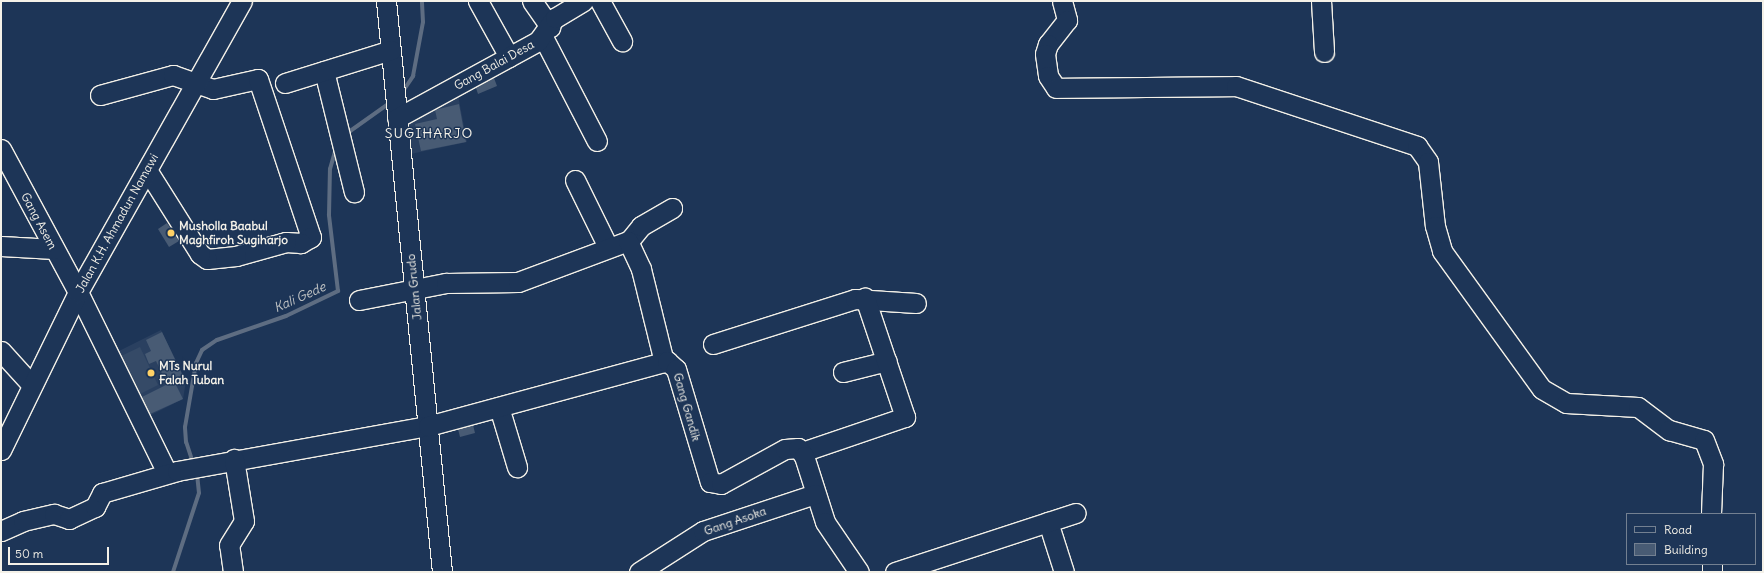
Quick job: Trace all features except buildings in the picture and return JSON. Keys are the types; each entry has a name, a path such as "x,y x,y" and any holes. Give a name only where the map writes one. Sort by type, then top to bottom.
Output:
{"street":[{"name":"Jalan K.H. Ahmadun Namawi","path":"1,450 31,384 78,292 242,1"},
{"name":"Jalan Grudo","path":"386,1 442,572"},
{"path":"478,1 509,57"},
{"path":"532,1 598,141"},
{"name":"Gang Balai Desa","path":"396,104 509,57 546,32 561,14 583,1"},
{"path":"600,1 622,41"},
{"path":"1062,1 1067,21 1048,44 1045,54 1048,76 1056,88 1236,86 1417,146 1428,162 1435,226 1442,251 1542,389 1566,403 1638,407 1669,430 1704,440 1713,464 1711,513"},
{"path":"1320,1 1324,52"},
{"path":"285,83 391,50"},
{"path":"324,71 354,192"},
{"path":"100,95 169,76 196,83 213,90 251,78 260,81 311,237 302,242 283,242 236,256 204,258 147,170"},
{"name":"Gang Asem","path":"1,149 78,292 167,474"},
{"path":"575,180 608,247"},
{"path":"359,300 414,287 459,282 518,282 608,247 629,241 641,226 672,208"},
{"path":"629,241 641,269 664,362"},
{"path":"1,246 54,249"},
{"path":"713,344 824,307 865,298 916,303"},
{"path":"859,572 829,528 815,494 802,452 905,417 865,298"},
{"path":"1,351 31,384"},
{"path":"843,372 887,361"},
{"name":"Gang Gandik","path":"1,531 23,521 54,514 69,519 95,507 102,493 167,474 234,459 428,426 664,362 672,363 676,369 707,478 712,484 726,482 790,447 802,452"},
{"path":"499,406 517,467"},
{"path":"233,572 229,545 244,521 234,459"},
{"name":"Gang Asoka","path":"639,572 707,530 815,494"},
{"path":"896,572 1076,512"},
{"path":"1048,522 1064,572"}],"shaded area":[{"path":"457,90 467,142 406,155 401,120"},
{"name":"MTs Nurul Falah Tuban","path":"161,330 186,381 183,399 143,419 111,355"},
{"path":"140,347 158,385 136,396 117,358"}],"waterway":[{"name":"Kali Gede","path":"401,94 413,76 423,22 422,1"},
{"name":"Kali Gede","path":"346,134 391,102"},
{"name":"Kali Gede","path":"193,463 186,442 185,427 196,363 202,350 217,340 286,316 338,291 329,215 330,169 336,148"},
{"name":"Kali Gede","path":"173,572 199,493 197,473"}],"place":[{"name":"Musholla Baabul Maghfiroh Sugiharjo","path":"171,233"},
{"name":"MTs Nurul Falah Tuban","path":"151,373"}],"district":[{"name":"SUGIHARJO","path":"429,133"}]}
